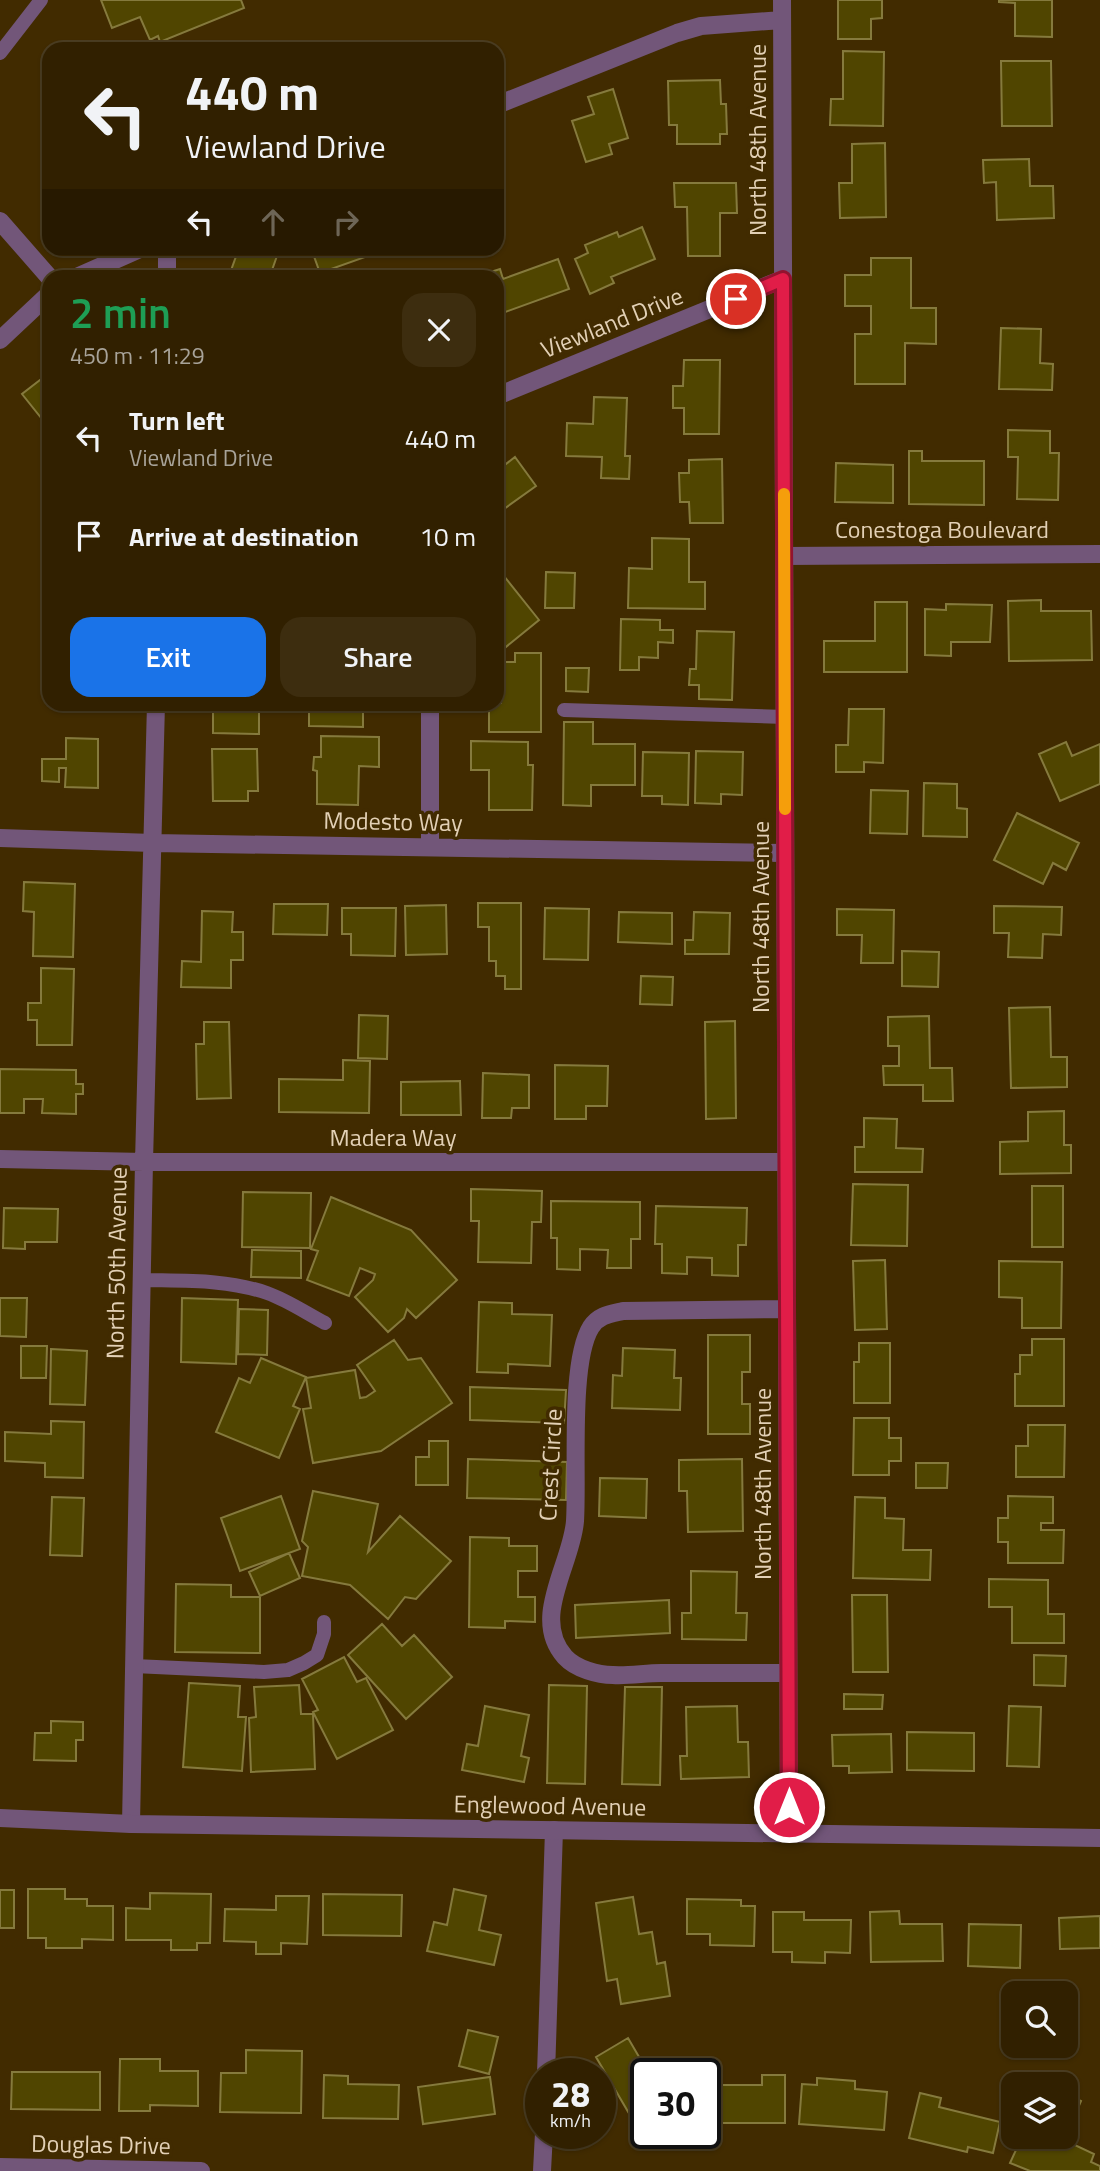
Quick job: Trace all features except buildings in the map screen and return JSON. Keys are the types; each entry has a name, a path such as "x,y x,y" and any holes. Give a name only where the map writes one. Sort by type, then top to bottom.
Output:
{"street":[{"name":"North 48th Avenue","path":"782,0 789,1833"},
{"path":"504,102 677,33 701,26 782,20"},
{"path":"0,221 43,270"},
{"path":"92,270 124,256"},
{"name":"Viewland Drive","path":"504,393 783,279"},
{"path":"0,340 42,301"},
{"name":"Conestoga Boulevard","path":"784,556 1100,554"},
{"name":"North 50th Avenue","path":"131,1824 156,711"},
{"path":"430,711 430,847"},
{"name":"Modesto Way","path":"0,838 785,853"},
{"name":"Madera Way","path":"0,1159 144,1162 786,1162"},
{"name":"Crest Circle","path":"787,1310 623,1311 601,1316 591,1327 582,1350 579,1375 575,1524 554,1598 550,1625 566,1659 587,1671 613,1675 788,1674"},
{"name":"Englewood Avenue","path":"0,1818 131,1824 1100,1838"},
{"path":"547,2058 554,1830"},
{"path":"542,2171 543,2149"},
{"name":"Douglas Drive","path":"0,2167 201,2171"}],"lane":[{"path":"0,53 41,0"},
{"path":"564,710 785,717"},
{"path":"142,1280 215,1282 240,1286 269,1294 325,1324"},
{"path":"134,1666 264,1672 288,1670 317,1655 324,1633 324,1622"}],"slow traffic":[{"path":"784,494 785,809"}],"route":[{"path":"736,299 783,279 789,1807"}]}
